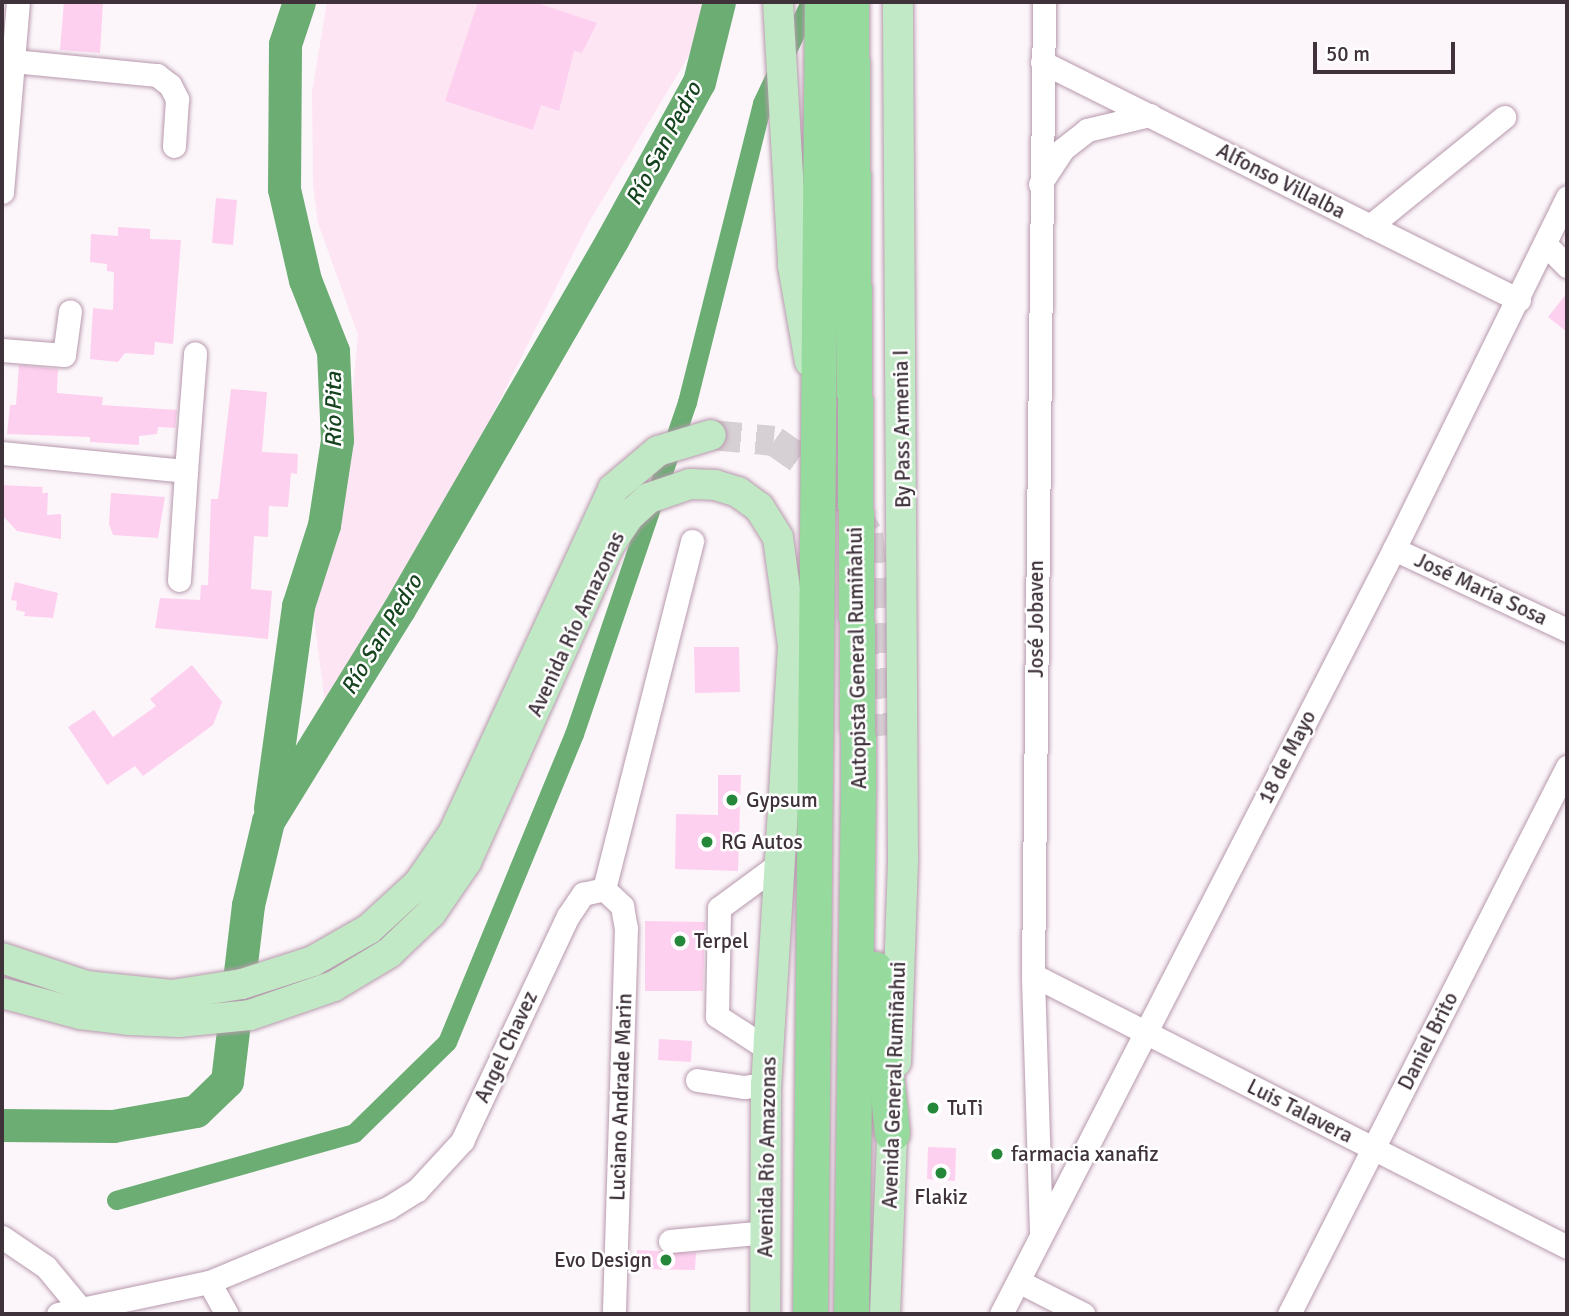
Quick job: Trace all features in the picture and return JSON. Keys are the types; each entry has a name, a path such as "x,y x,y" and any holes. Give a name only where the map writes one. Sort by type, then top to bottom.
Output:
{"highway":[{"name":"Autopista General Rumiñahui","path":"822,2 836,87 858,788 851,1314"},
{"name":"Autopista General Rumiñahui","path":"810,1314 820,407 836,87 851,2"},
{"path":"858,788 892,1133"}],"main road":[{"name":"By Pass Armenia I","path":"898,2 902,845"},
{"path":"778,15 793,265 820,407"},
{"name":"Avenida Río Amazonas","path":"2,993 80,1014 175,1008 313,961 396,907 454,832 601,507 626,474 658,451 711,435"},
{"name":"Avenida Río Amazonas","path":"2,958 86,986 175,1008 250,1015 315,993 389,953 450,888 608,547 629,516 649,498 680,487 715,485 738,492 766,516 778,538 793,646 766,1084 765,1314"},
{"name":"Avenida General Rumiñahui","path":"885,1314 902,845"}],"street":[{"path":"2,192 18,2"},
{"name":"José Jobaven","path":"1042,1236 1033,975 1044,2"},
{"path":"13,61 157,75 170,85 177,99 174,146"},
{"name":"Alfonso Villalba","path":"1042,62 1519,300"},
{"path":"1040,184 1063,149 1087,130 1150,115"},
{"path":"1370,226 1504,117"},
{"name":"18 de Mayo","path":"1001,1314 1020,1282 1394,549 1519,300 1567,197"},
{"path":"1546,245 1567,266"},
{"path":"2,350 64,355 69,311"},
{"path":"179,580 195,353"},
{"path":"2,453 186,471"},
{"path":"604,888 692,541"},
{"name":"José María Sosa","path":"1394,549 1567,630"},
{"name":"Daniel Brito","path":"1289,1314 1567,768"},
{"path":"768,1049 717,1016 719,908 780,863"},
{"name":"Angel Chavez","path":"69,1311 209,1282 388,1208 440,1168 462,1141 568,915 583,894 604,888"},
{"name":"Luciano Andrade Marin","path":"604,888 617,897 625,928 614,1314"},
{"name":"Luis Talavera","path":"1033,975 1567,1247"},
{"path":"696,1080 744,1087 766,1084"},
{"path":"670,1241 767,1232"},
{"path":"2,1237 46,1267 69,1311"},
{"path":"209,1282 227,1314"},
{"path":"1020,1282 1083,1314"}],"shaded area":[{"path":"327,2 704,2 697,42 589,222 439,522 340,705 326,711 312,602 340,516 358,335 318,223 313,186 312,92"}],"building":[{"path":"64,2 103,2 100,53 60,50"},
{"path":"478,2 534,2 597,23 582,53 574,51 559,111 541,105 533,130 445,101"},
{"path":"216,198 237,200 233,245 212,243"},
{"path":"118,227 150,229 150,239 181,240 173,344 155,342 154,355 125,353 118,362 90,359 93,308 113,310 114,272 107,271 107,264 90,262 91,234 118,236"},
{"path":"1567,293 1567,332 1548,317"},
{"path":"19,365 58,369 57,393 103,397 102,405 177,410 175,428 158,427 157,434 139,436 139,445 90,442 90,437 7,434 10,405 16,405"},
{"path":"231,389 267,392 262,452 298,454 297,474 291,473 288,507 269,506 268,537 254,536 251,589 272,591 268,639 155,628 160,598 200,600 201,585 208,585 211,499 218,499"},
{"path":"2,485 43,487 42,493 48,493 47,515 61,514 61,539 17,531 2,515"},
{"path":"111,493 165,497 158,538 113,535 109,524"},
{"path":"15,582 58,593 53,618 24,616 25,612 16,610 17,601 11,600"},
{"path":"694,647 739,647 740,692 695,693"},
{"path":"192,665 222,702 213,725 143,776 135,766 107,785 68,727 94,710 113,737 156,706 150,699"},
{"name":"RG Autos","path":"718,775 741,775 738,871 675,869 676,814 718,815"},
{"name":"Terpel","path":"645,921 705,922 703,991 645,991"},
{"path":"659,1039 692,1041 691,1062 658,1060"},
{"path":"928,1147 956,1148 955,1181 927,1179"},
{"name":"Evo Design","path":"637,1250 696,1253 695,1270 637,1269"}],"waterway":[{"name":"Río Pita","path":"270,808 298,606 324,525 337,440 333,351 305,280 284,189 285,44 299,2"},
{"name":"Río San Pedro","path":"2,1125 113,1126 196,1111 227,1081 248,905 268,821 399,609 612,240 699,82 719,2"},
{"path":"116,1200 354,1133 447,1042 574,734 687,402 762,103 810,2"}],"tunnel":[{"path":"711,435 774,441 830,480 868,534 891,735"}],"place":[{"name":"Gypsum","path":"732,800"},
{"name":"RG Autos","path":"707,842"},
{"name":"Terpel","path":"680,941"},
{"name":"TuTi","path":"933,1108"},
{"name":"farmacia xanafiz","path":"997,1154"},
{"name":"Flakiz","path":"941,1173"},
{"name":"Evo Design","path":"666,1260"}]}
